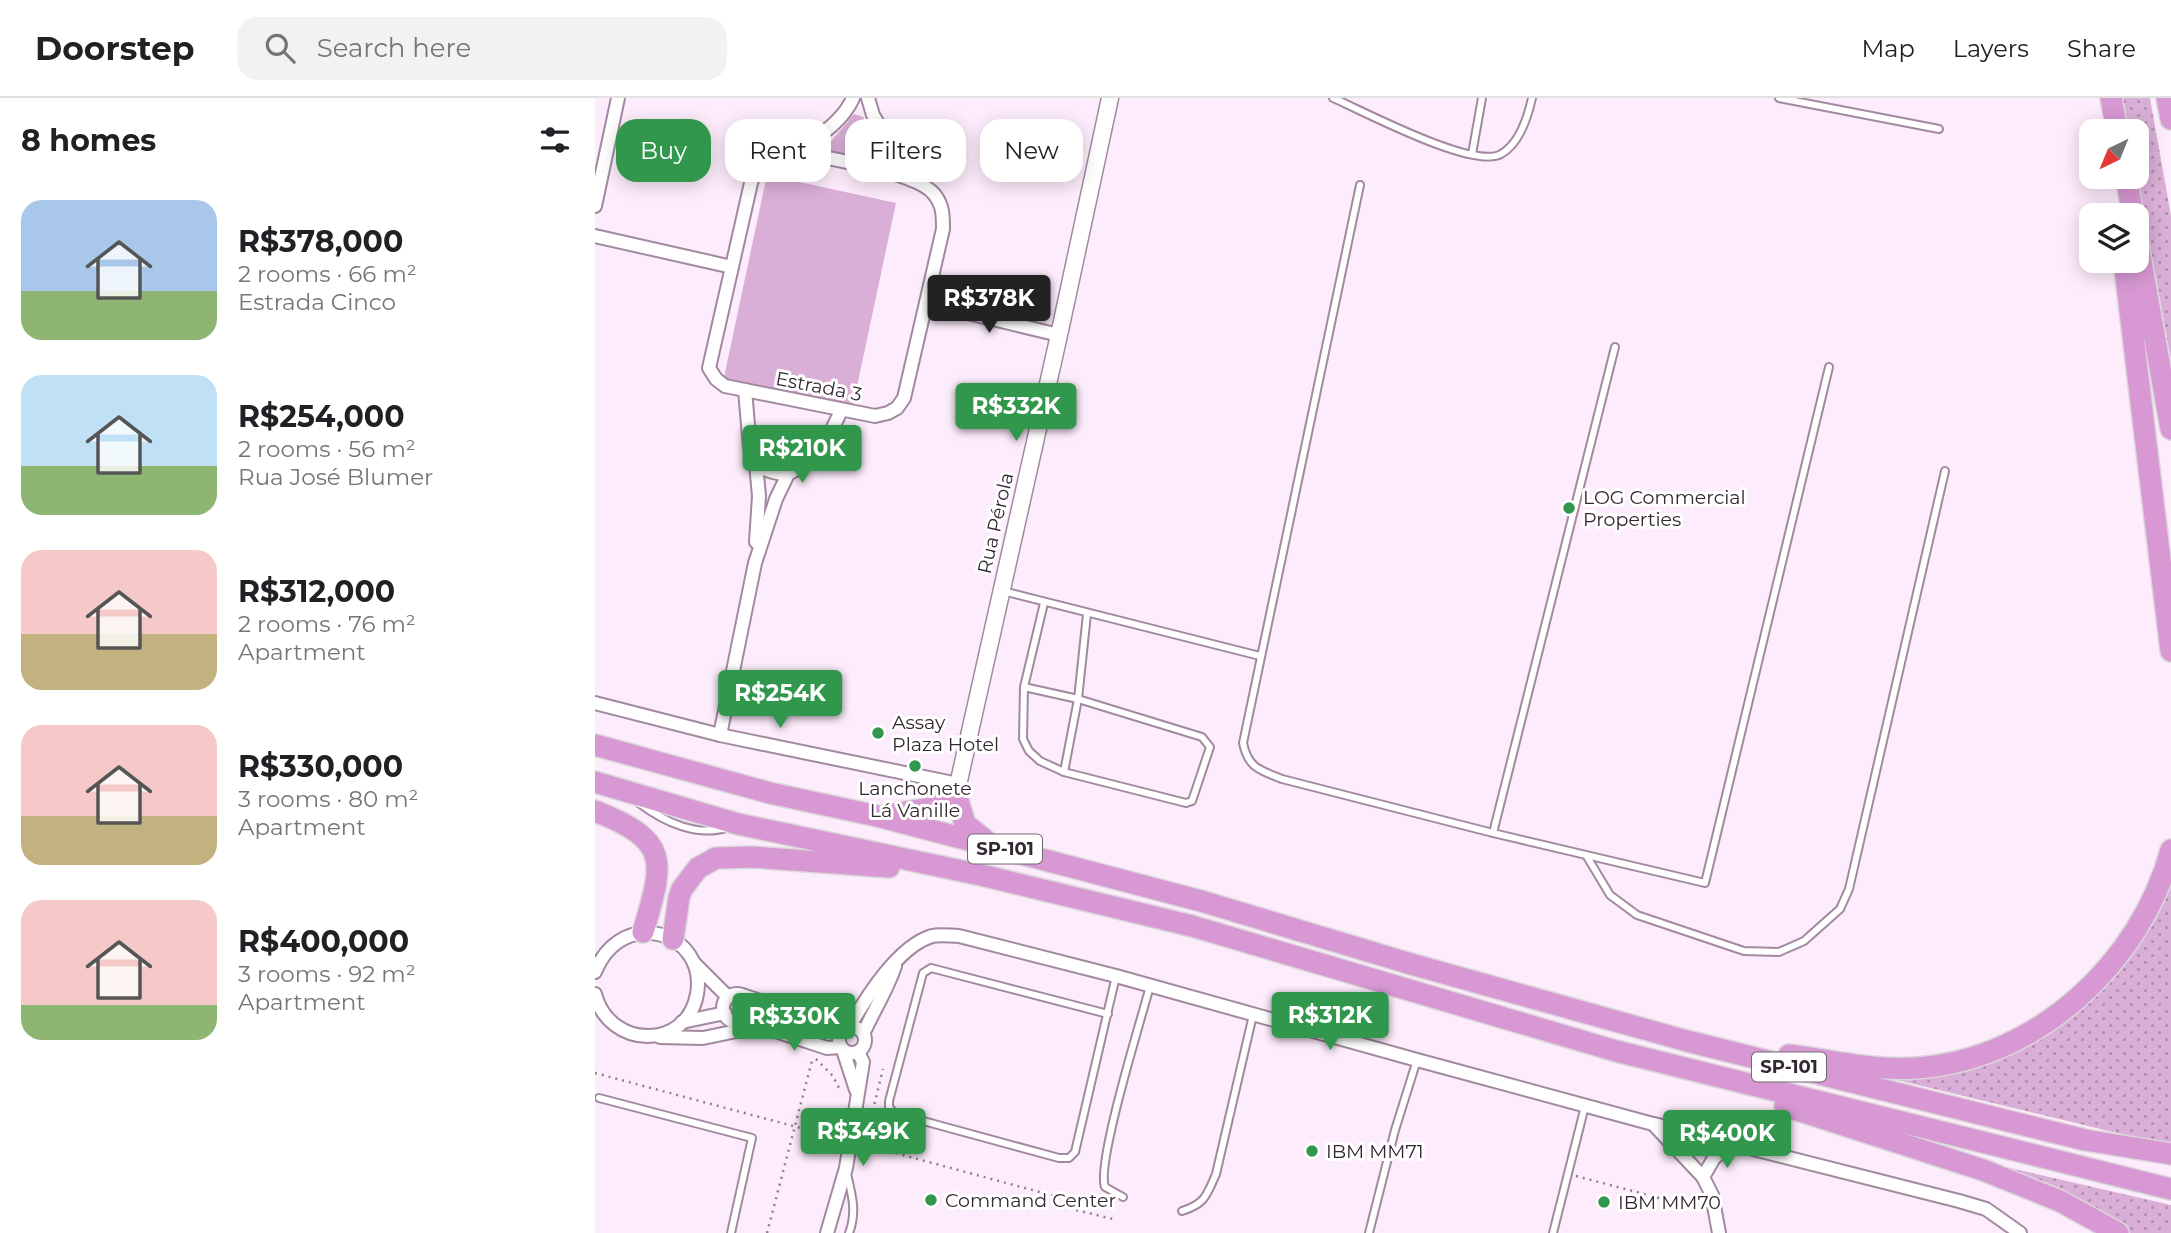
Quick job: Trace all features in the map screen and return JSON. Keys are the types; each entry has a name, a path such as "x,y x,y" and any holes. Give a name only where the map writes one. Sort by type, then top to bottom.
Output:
{"highway":[{"path":"2111,98 2115,119"},
{"path":"2167,98 2171,119"},
{"path":"2125,273 2171,651"},
{"path":"2143,273 2171,429"},
{"name":"SP-101","path":"595,745 770,793 877,816 1201,901 1411,964 1687,1041 2085,1140 2171,1154"},
{"name":"SP-101","path":"595,782 738,824 981,875 1192,926 1616,1051 2171,1189"},
{"path":"877,816 933,808 957,789 965,824 988,841 1008,850"},
{"path":"595,811 624,823 643,835 656,857 658,883 643,932"},
{"path":"1687,1041 1883,1068 1917,1068 1948,1063 2004,1046 2055,1018 2100,977 2146,913 2171,850"},
{"path":"673,939 682,889 698,869 716,858 753,857 981,875"},
{"path":"1616,1051 1983,1170 2060,1201 2119,1233"}],"street":[{"path":"595,206 618,98"},
{"path":"868,98 875,119"},
{"name":"Rua Pérola","path":"957,789 1110,98"},
{"path":"831,127 851,103 873,115"},
{"name":"Estrada 3","path":"751,182 709,368 725,386 876,416 897,408 904,398 943,229 943,208 933,191 915,182"},
{"path":"595,236 732,267"},
{"path":"926,303 1059,335"},
{"path":"745,390 750,448 756,464 759,496 755,563"},
{"path":"756,464 778,474 788,474 816,457 841,411"},
{"path":"720,735 755,563 772,509 788,474"},
{"path":"595,703 720,735 957,789"},
{"path":"595,972 601,957 612,944 643,932 673,939 686,952 698,979 692,1010 669,1032 653,1037"},
{"path":"827,1233 846,1168 851,1097 839,1039 872,987 914,944 934,935 959,936 1116,976 1731,1145 1959,1201 1986,1209 2020,1233"},
{"path":"691,960 728,997"},
{"path":"595,994 607,1020 620,1030 636,1036 703,1038 751,1028 766,1028 827,1048 842,1048 851,1053 858,1052 865,1046 864,1032 889,985 896,962"},
{"path":"766,1028 755,1017 731,1020 725,1013 724,1005 728,997 736,994 745,996 847,1028 857,1027 864,1032"},
{"path":"744,1020 751,1008 745,996"},
{"path":"682,1022 725,1013"},
{"path":"851,1097 863,1062 858,1052"},
{"path":"1653,1124 1703,1177 1712,1195 1719,1233"},
{"path":"1703,1177 1714,1158 1731,1145"}],"lane":[{"path":"1333,98 1451,151 1489,158 1501,154 1515,141 1528,114 1532,98"},
{"path":"1472,154 1482,98"},
{"path":"1779,98 1939,130"},
{"path":"1360,185 1243,743 1246,758 1257,769 1282,779 1705,883 1829,367"},
{"path":"1493,833 1615,348"},
{"path":"1586,855 1610,895 1637,915 1744,951 1779,952 1804,941 1840,909 1849,889 1945,471"},
{"path":"1001,591 1260,656"},
{"path":"1024,687 1078,699 1202,737 1210,747 1196,796 1186,803 1065,772 1040,761 1029,751 1023,739 1024,687 1044,603"},
{"path":"1065,772 1078,699 1087,614"},
{"path":"1108,1014 931,968 923,972 889,1107 894,1113 1059,1158 1069,1158 1075,1152 1108,1014 1116,976"},
{"path":"1123,1197 1105,1187 1102,1179 1107,1147 1150,986"},
{"path":"1182,1211 1198,1206 1205,1198 1216,1174 1254,1013"},
{"path":"1370,1233 1395,1130 1417,1060"},
{"path":"599,1098 752,1138 731,1233"},
{"path":"1553,1233 1585,1106"},
{"path":"846,1168 854,1220 849,1233"}],"path":[{"path":"804,1053 814,1056 851,1097"},
{"path":"768,1233 814,1056"},
{"path":"864,1145 883,1069"},
{"path":"1568,1174 1707,1213"}],"green space":[{"path":"2123,98 2150,98 2171,216 2171,360 2149,241 2149,203 2142,203 2139,189 2149,189 2149,119 2127,119"},
{"path":"854,114 864,119 850,119"},
{"path":"845,125 845,156 831,153 831,141"},
{"path":"766,182 799,182 896,203 852,410 723,382"},
{"path":"2171,873 2171,1146 1889,1078 2048,1030"},
{"path":"1989,1163 2171,1205 2171,1233 2130,1233 2096,1211"}],"place":[{"name":"LOG Commercial Properties","path":"1569,508"},
{"name":"Assay Plaza Hotel","path":"878,733"},
{"name":"Lanchonete Lá Vanille","path":"915,766"},
{"name":"IBM MM71","path":"1312,1151"},
{"name":"Command Center","path":"931,1200"},
{"name":"IBM MM70","path":"1604,1202"}]}
